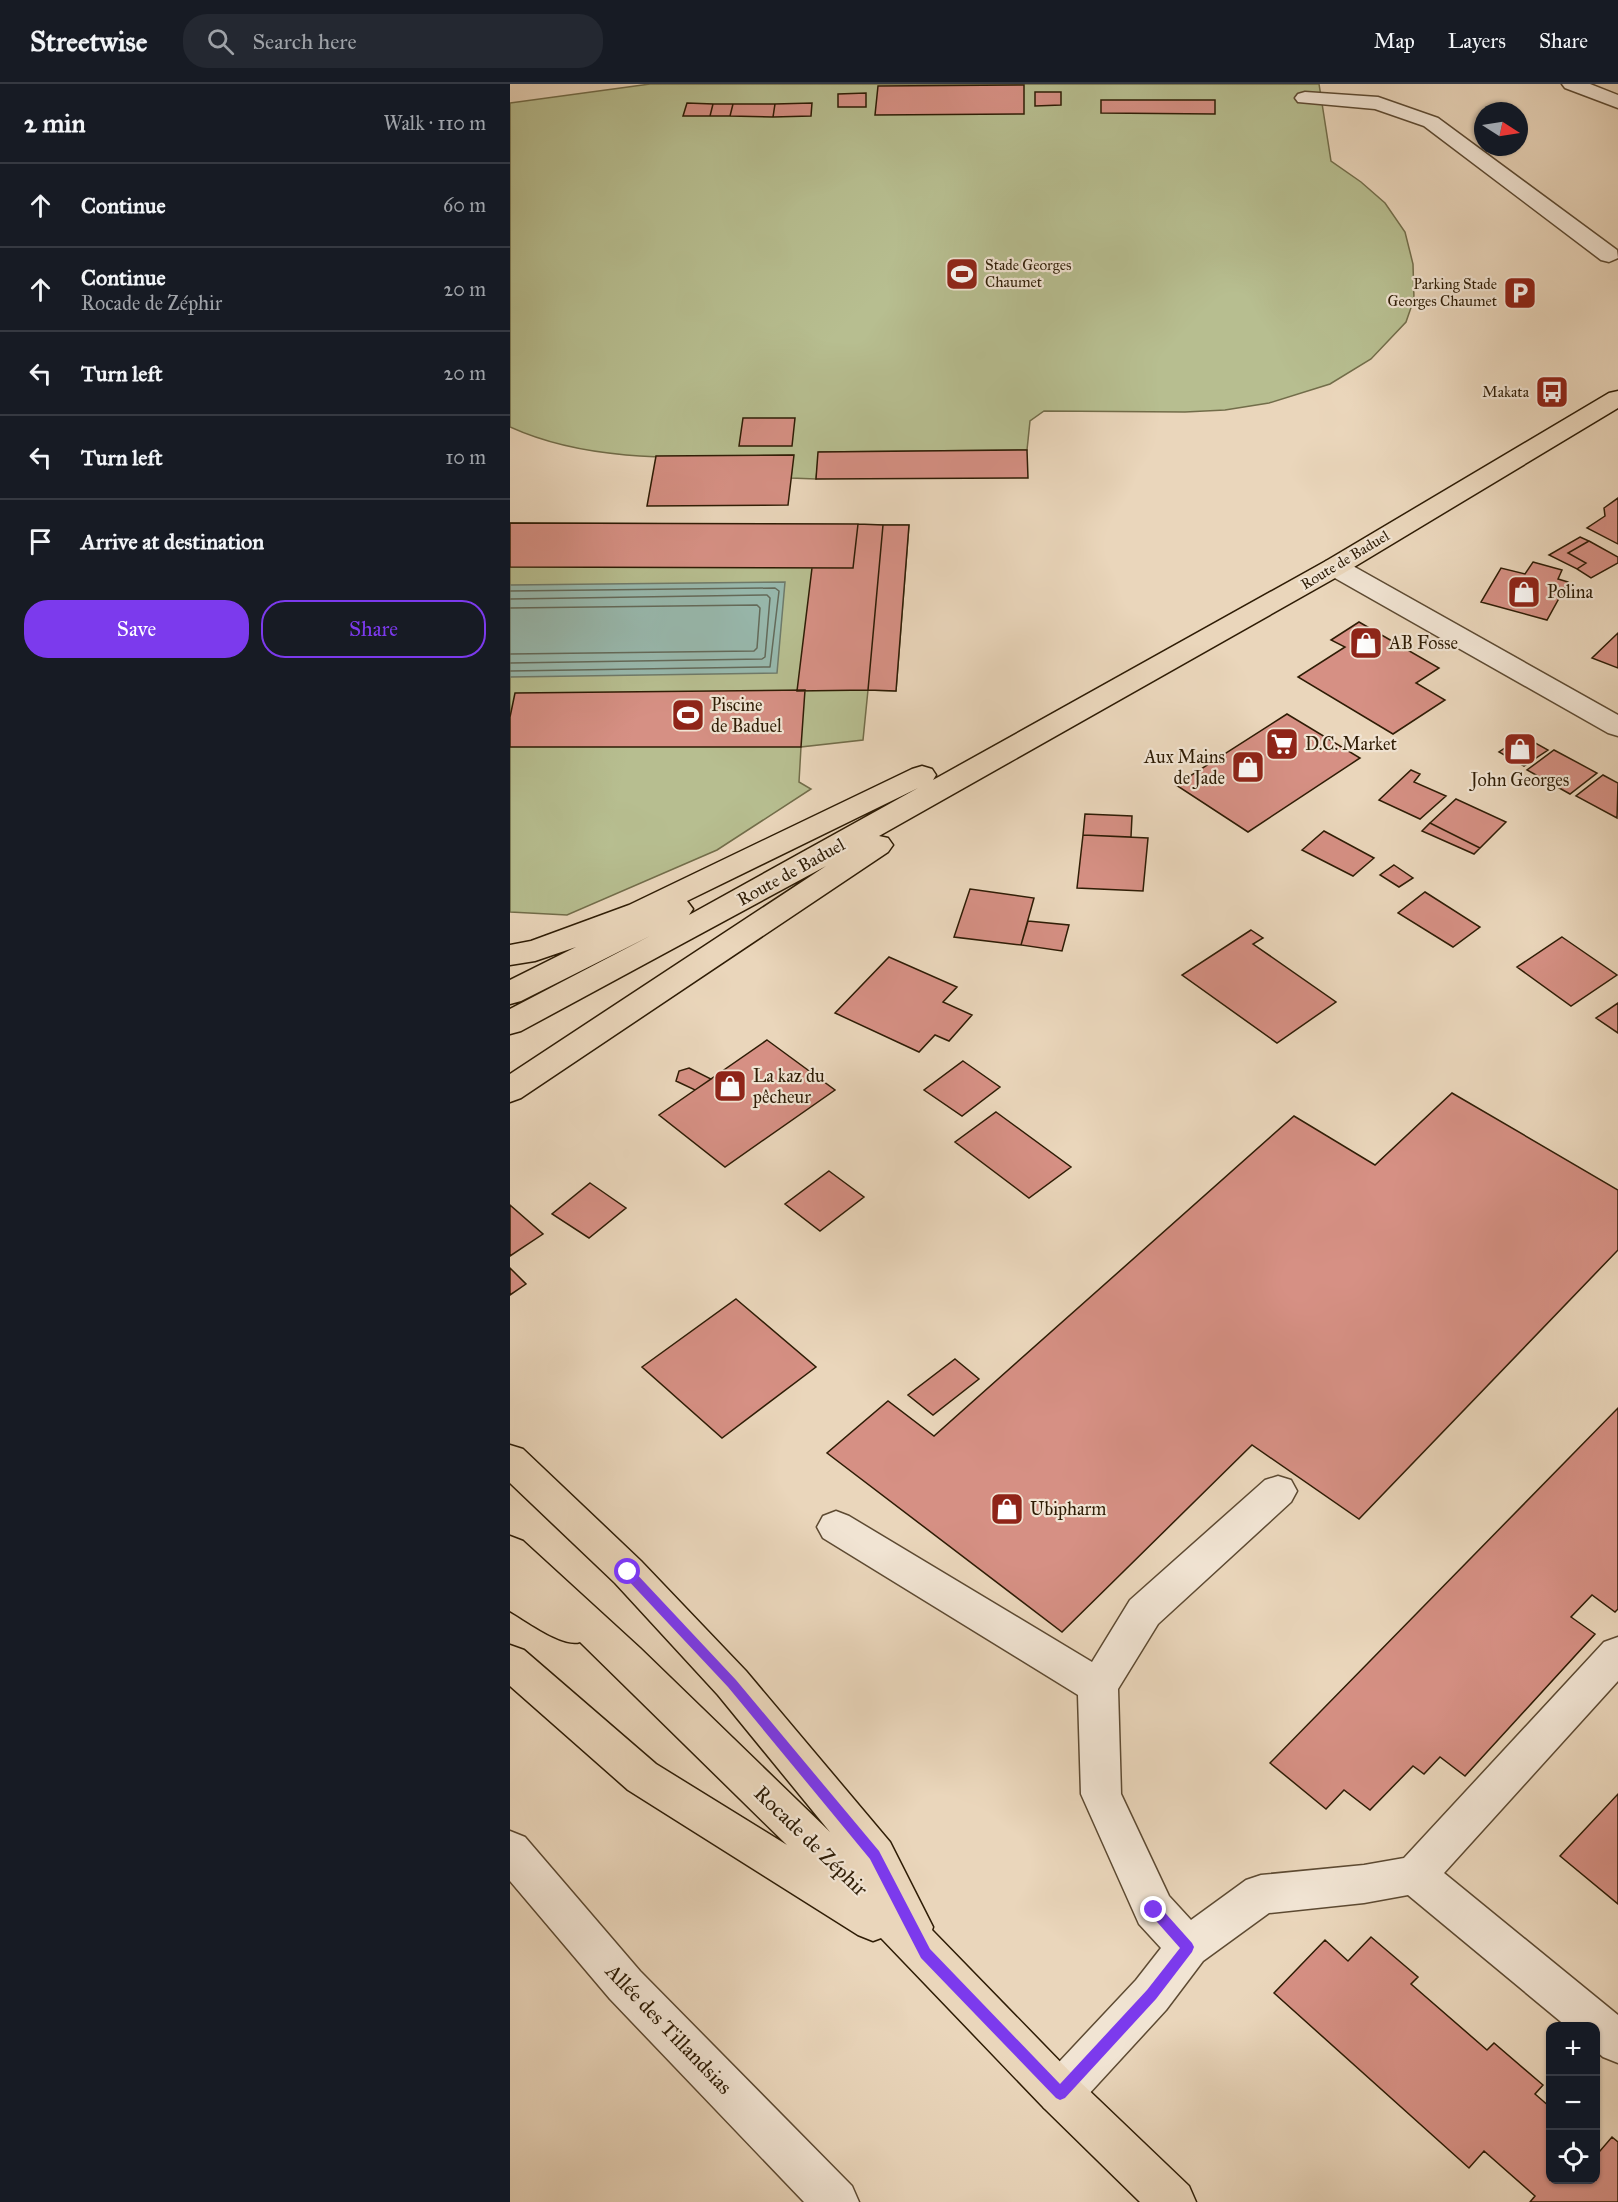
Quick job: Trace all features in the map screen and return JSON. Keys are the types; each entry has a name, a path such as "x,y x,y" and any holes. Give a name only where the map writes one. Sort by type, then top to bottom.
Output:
{"main road":[{"name":"Route de Baduel","path":"510,1023 757,892 1335,567 1618,398"},
{"name":"Route de Baduel","path":"510,993 1069,715"},
{"path":"510,954 535,951 640,912 959,757 1069,715"},
{"path":"510,1090 694,966 823,884 1069,715"},
{"path":"510,1460 628,1572 732,1683 875,1855 926,1953"},
{"name":"Rocade de Zéphir","path":"510,1552 626,1660 926,1953 1060,2093 1173,2202"},
{"name":"Rocade de Zéphir","path":"510,1591 626,1660"},
{"path":"510,1662 642,1777 926,1953"}],"street":[{"path":"1572,84 1618,102"},
{"path":"1305,98 1378,103 1431,122 1609,255"},
{"path":"1335,567 1618,728"},
{"path":"1188,1947 1154,1910 1101,1794 1098,1686 1144,1612 1278,1491"},
{"path":"836,1527 1098,1686"},
{"path":"1060,2093 1151,1995 1188,1947 1261,1894 1364,1884 1415,1875 1618,1654"},
{"name":"Allée des Tillandsias","path":"510,1850 625,1985 836,2202"},
{"path":"1415,1875 1618,2043"}],"green space":[{"name":"Stade Georges Chaumet","path":"650,84 1319,84 1331,161 1361,182 1385,203 1405,232 1413,264 1414,299 1406,322 1371,359 1330,384 1269,403 1225,410 1044,411 1030,421 1027,450 819,452 816,479 791,478 793,455 685,457 613,454 544,440 510,427 510,103"},
{"name":"Piscine de Baduel","path":"510,523 909,525 896,691 868,690 863,740 801,747 799,782 811,789 717,850 567,915 510,912"}],"water":[{"path":"785,582 777,673 510,677 510,585"}],"building":[{"path":"1024,85 1024,114 875,115 878,86"},
{"path":"1035,92 1061,92 1061,105 1035,106"},
{"path":"866,93 866,107 838,107 838,94"},
{"path":"1101,100 1215,100 1215,114 1101,113"},
{"path":"687,103 713,104 710,116 683,116"},
{"path":"812,103 811,116 773,117 775,104"},
{"path":"713,104 733,104 730,116 710,116"},
{"path":"733,104 775,104 773,117 730,116"},
{"path":"743,418 795,418 792,446 739,446"},
{"path":"1027,450 1028,478 816,479 818,452"},
{"path":"794,455 788,505 647,506 656,456"},
{"path":"1618,498 1618,544 1587,528 1605,516 1604,508"},
{"path":"510,523 858,524 853,568 510,567"},
{"path":"858,524 883,525 868,690 797,691 812,568 853,568"},
{"path":"883,525 909,525 896,691 868,690"},
{"path":"1580,537 1589,541 1568,553 1586,563 1577,569 1549,555"},
{"path":"1589,541 1618,557 1618,563 1591,578 1577,569 1586,563 1568,553"},
{"name":"Polina","path":"1533,562 1562,570 1558,579 1568,582 1547,620 1481,602 1501,568 1525,574"},
{"path":"1359,622 1439,668 1416,683 1445,700 1393,734 1298,677 1345,647 1331,640"},
{"path":"1618,633 1618,668 1592,658"},
{"path":"805,690 801,747 510,747 510,717 515,693"},
{"path":"1287,714 1360,758 1248,832 1176,785"},
{"path":"1523,736 1548,750 1524,766 1499,752"},
{"path":"1554,750 1597,773 1570,794 1527,770"},
{"path":"1411,770 1420,774 1414,782 1446,796 1420,819 1379,800"},
{"path":"1603,775 1618,783 1617,818 1576,796"},
{"path":"1456,799 1506,822 1480,848 1430,823"},
{"path":"1085,814 1132,816 1131,837 1083,835"},
{"path":"1430,823 1480,848 1474,854 1422,831"},
{"path":"1324,831 1374,858 1353,876 1302,850"},
{"path":"1083,835 1148,838 1143,891 1077,888"},
{"path":"1394,865 1413,878 1399,887 1380,875"},
{"path":"970,889 1034,898 1021,945 954,937"},
{"path":"1425,892 1480,927 1453,947 1398,913"},
{"path":"1028,921 1069,925 1062,951 1021,945"},
{"path":"1251,930 1263,938 1253,944 1336,1002 1277,1043 1182,975"},
{"path":"1562,937 1617,975 1571,1006 1517,967"},
{"path":"889,957 957,987 943,1002 972,1015 949,1041 935,1035 919,1052 835,1013"},
{"path":"1618,1003 1618,1033 1596,1018"},
{"path":"767,1040 835,1090 725,1167 659,1115"},
{"path":"963,1061 1000,1087 962,1116 924,1090"},
{"path":"689,1068 711,1079 695,1090 676,1081 679,1071"},
{"path":"1452,1093 1618,1190 1618,1250 1359,1519 1252,1445 1062,1632 827,1453 888,1401 934,1436 1294,1116 1375,1165"},
{"path":"996,1112 1071,1167 1029,1198 955,1142"},
{"path":"829,1171 864,1197 820,1231 785,1204"},
{"path":"590,1183 626,1208 589,1238 552,1214"},
{"path":"510,1205 543,1234 510,1256"},
{"path":"510,1268 526,1284 510,1295"},
{"path":"736,1299 816,1367 722,1438 642,1367"},
{"path":"955,1359 979,1379 933,1415 908,1395"},
{"path":"1618,1408 1618,1609 1615,1612 1592,1595 1571,1617 1595,1634 1465,1776 1440,1757 1424,1774 1413,1766 1370,1810 1344,1790 1326,1809 1270,1763"},
{"path":"1618,1794 1618,1904 1560,1856"},
{"path":"1371,1937 1418,1977 1411,1984 1487,2050 1494,2043 1543,2085 1535,2094 1546,2104 1546,2184 1600,2184 1600,2151 1612,2137 1618,2142 1618,2202 1530,2202 1535,2196 1484,2151 1469,2168 1274,1993 1325,1940 1348,1961"}],"place":[{"name":"Stade Georges Chaumet","path":"962,274"},
{"name":"Parking Stade Georges Chaumet","path":"1520,293"},
{"name":"Makata","path":"1552,392"},
{"name":"Polina","path":"1524,592"},
{"name":"AB Fosse","path":"1366,643"},
{"name":"Piscine de Baduel","path":"688,715"},
{"name":"D.C. Market","path":"1282,744"},
{"name":"John Georges","path":"1520,749"},
{"name":"Aux Mains de Jade","path":"1248,767"},
{"name":"La kaz du pêcheur","path":"730,1086"},
{"name":"Ubipharm","path":"1007,1509"}],"route":[{"path":"628,1572 732,1683 875,1855 926,1953 1060,2093 1151,1995 1188,1947 1154,1910"}]}
